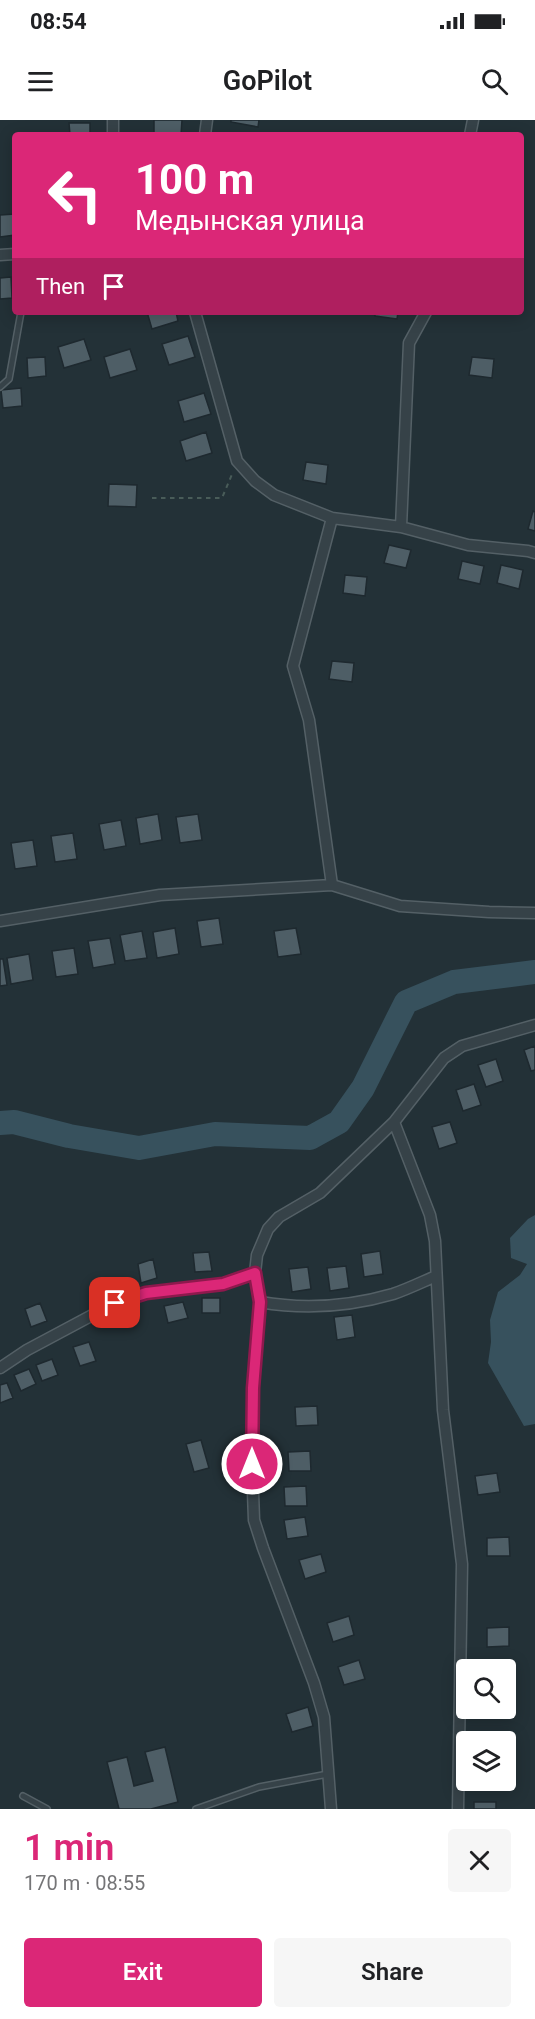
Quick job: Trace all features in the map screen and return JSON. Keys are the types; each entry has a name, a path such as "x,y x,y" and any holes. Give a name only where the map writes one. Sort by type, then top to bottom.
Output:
{"street":[{"path":"196,315 237,461 255,481 274,495 332,518 401,527 468,545 535,553"},
{"path":"401,527 410,344 424,315"},
{"path":"332,518 293,666 309,720 332,885"},
{"path":"0,921 160,895 332,885 400,906 535,913"},
{"path":"331,1809 324,1716 315,1683 254,1520 253,1388 260,1302 255,1273 257,1255 268,1229 279,1217 320,1193 394,1122 444,1058 462,1046 535,1025"},
{"path":"394,1122 430,1215 435,1241 443,1410 462,1564 458,1809"},
{"path":"0,1368 27,1350 115,1303 146,1293 223,1284 255,1273"},
{"path":"260,1302 290,1307 328,1307 393,1294 436,1276"}],"lane":[{"path":"0,387 9,379 20,315"},
{"path":"196,1809 259,1787 328,1774"},
{"path":"23,1796 47,1809"}],"path":[{"path":"152,498 222,498 237,461"}],"water":[{"path":"535,1215 535,1424 524,1426 488,1363 491,1342 490,1320 498,1292 520,1275 527,1264 511,1258 510,1238"}],"building":[{"path":"154,120 182,120 181,132 154,132"},
{"path":"231,120 259,120 258,127 231,122"},
{"path":"69,123 90,123 90,132 70,132"},
{"path":"12,214 12,235 0,237 0,215"},
{"path":"11,277 12,298 0,299 0,278"},
{"path":"148,315 177,315 178,321 152,329"},
{"path":"375,315 398,315 397,319"},
{"path":"188,336 195,357 169,365 162,344"},
{"path":"84,339 91,360 64,368 58,347"},
{"path":"130,349 137,370 110,378 104,357"},
{"path":"45,357 46,376 28,378 27,358"},
{"path":"472,357 494,359 492,378 469,375"},
{"path":"21,388 22,406 3,408 1,390"},
{"path":"204,393 211,414 184,422 178,401"},
{"path":"206,432 212,453 186,461 180,441"},
{"path":"306,462 328,465 326,484 303,480"},
{"path":"109,484 137,485 136,507 108,506"},
{"path":"533,511 535,512 535,531 528,529"},
{"path":"389,545 411,550 406,568 384,563"},
{"path":"462,561 484,566 480,584 458,579"},
{"path":"501,565 523,570 519,589 497,583"},
{"path":"345,575 367,577 365,596 343,593"},
{"path":"332,661 354,663 352,682 329,679"},
{"path":"158,814 162,840 140,844 136,818"},
{"path":"198,814 202,840 180,843 176,817"},
{"path":"121,820 126,846 104,850 99,824"},
{"path":"73,833 77,859 55,862 51,836"},
{"path":"33,840 37,866 15,869 11,843"},
{"path":"219,918 223,944 201,947 197,921"},
{"path":"175,928 179,954 157,958 153,932"},
{"path":"296,928 301,954 278,957 274,931"},
{"path":"142,931 147,958 125,961 120,935"},
{"path":"110,938 115,964 93,968 88,941"},
{"path":"74,948 78,974 56,977 52,951"},
{"path":"29,954 33,980 11,984 7,958"},
{"path":"0,959 3,959 7,985 0,986"},
{"path":"535,1046 535,1070 531,1071 524,1050"},
{"path":"496,1059 503,1081 486,1087 478,1065"},
{"path":"474,1084 481,1105 463,1111 456,1090"},
{"path":"450,1122 457,1143 439,1149 432,1127"},
{"path":"380,1251 383,1274 364,1277 361,1254"},
{"path":"209,1252 212,1271 195,1272 193,1253"},
{"path":"153,1259 157,1278 141,1283 138,1264"},
{"path":"346,1266 349,1288 330,1291 327,1268"},
{"path":"308,1267 311,1289 292,1292 289,1269"},
{"path":"202,1298 220,1298 220,1313 202,1313"},
{"path":"183,1302 188,1318 168,1323 164,1306"},
{"path":"40,1303 47,1321 31,1327 25,1309"},
{"path":"352,1315 355,1337 337,1340 334,1317"},
{"path":"89,1342 96,1361 80,1366 73,1347"},
{"path":"52,1359 58,1375 42,1381 36,1365"},
{"path":"29,1369 36,1384 21,1391 14,1375"},
{"path":"7,1383 13,1398 0,1403 0,1385"},
{"path":"317,1406 318,1425 296,1426 295,1407"},
{"path":"201,1440 209,1468 194,1472 186,1444"},
{"path":"310,1451 311,1471 289,1471 288,1452"},
{"path":"497,1473 500,1492 478,1495 475,1476"},
{"path":"306,1486 307,1506 285,1506 284,1487"},
{"path":"305,1517 308,1536 287,1539 284,1520"},
{"path":"509,1537 510,1556 487,1556 487,1538"},
{"path":"321,1554 326,1572 305,1579 299,1560"},
{"path":"349,1616 354,1635 333,1642 327,1623"},
{"path":"509,1627 509,1646 487,1647 487,1628"},
{"path":"359,1660 365,1679 344,1685 338,1667"},
{"path":"308,1707 313,1726 292,1732 286,1714"},
{"path":"165,1747 178,1802 151,1809 119,1809 107,1762 127,1757 134,1786 153,1781 145,1752"},
{"path":"474,1802 496,1802 496,1809 474,1809"}],"waterway":[{"path":"0,1123 14,1122 69,1136 139,1148 215,1134 310,1138 339,1122 363,1088 406,1002 454,982 535,972"}],"route":[{"path":"115,1303 146,1293 223,1284 255,1273 260,1302 253,1388 252,1464"}]}
